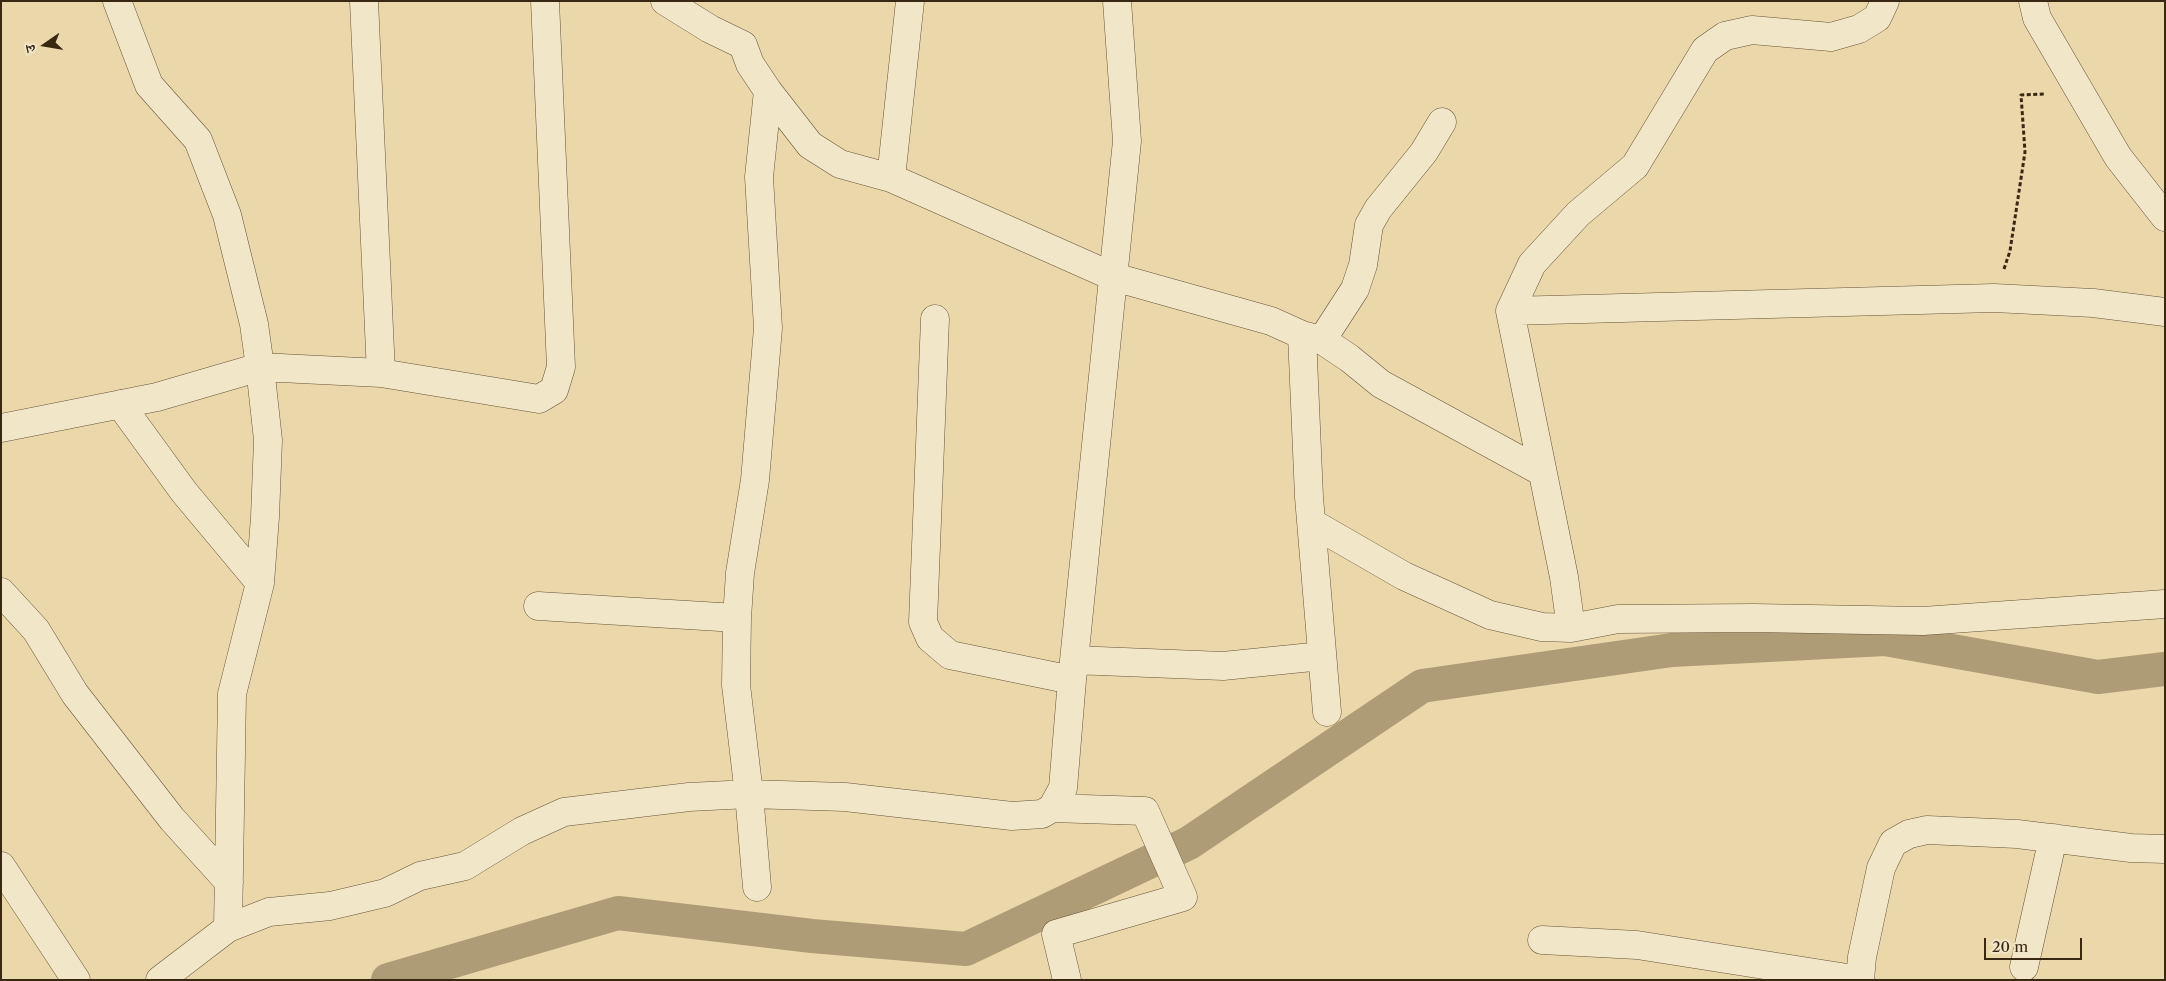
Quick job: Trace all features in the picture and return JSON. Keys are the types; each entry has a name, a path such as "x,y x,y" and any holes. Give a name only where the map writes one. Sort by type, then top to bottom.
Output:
{"street":[{"path":"364,1 382,373"},
{"path":"1,428 157,397 260,367 382,373 539,399 554,390 561,367 545,1"},
{"path":"665,1 710,29 743,45 750,64 768,91 810,145 840,164 892,178 1114,277 1271,321 1312,338 1349,358 1381,384 1542,472"},
{"path":"892,178 910,1"},
{"path":"160,980 228,928 269,912 330,906 384,893 420,876 465,866 522,831 564,812 669,799 749,794 845,797 1012,816 1042,814 1052,808 1063,788 1073,670 1127,141 1117,1"},
{"path":"1571,628 1564,577 1510,311 1532,264 1578,214 1635,166 1705,50 1725,36 1752,30 1831,37 1859,29 1877,18 1885,1"},
{"path":"2034,1 2037,18 2118,157 2165,217"},
{"path":"124,2 149,85 198,140 227,215 254,324 260,367 268,440 260,583 232,694 228,928"},
{"path":"757,887 749,794 736,684 740,573 755,480 768,328 759,177 768,91"},
{"path":"1327,712 1312,523 1312,338 1355,289 1363,265 1369,225 1378,209 1424,152 1442,122"},
{"path":"1510,311 1994,298 2092,303 2165,312"},
{"path":"935,319 923,622 930,638 950,655 1073,670 1223,666 1322,656"},
{"path":"120,404 184,492 260,583"},
{"path":"1312,523 1404,576 1490,615 1542,626 1571,628 1618,620 1754,618 1923,621 2165,604"},
{"path":"1,592 36,630 75,694 172,819 229,882"},
{"path":"538,606 737,618"},
{"path":"1052,808 1145,811 1183,897 1056,934 1067,980"},
{"path":"1542,940 1637,946 1860,980 1862,957 1881,868 1893,843 1909,834 1927,830 2053,838 2131,848 2165,849"},
{"path":"2024,967 2053,838"},
{"path":"3,875 76,980"}],"path":[{"path":"1994,298 2010,251 2025,152 2021,95 2079,92"}],"waterway":[{"path":"388,980 618,913 812,936 966,949 1189,843 1422,686 1672,650 1885,639 2098,677 2165,669"}]}
